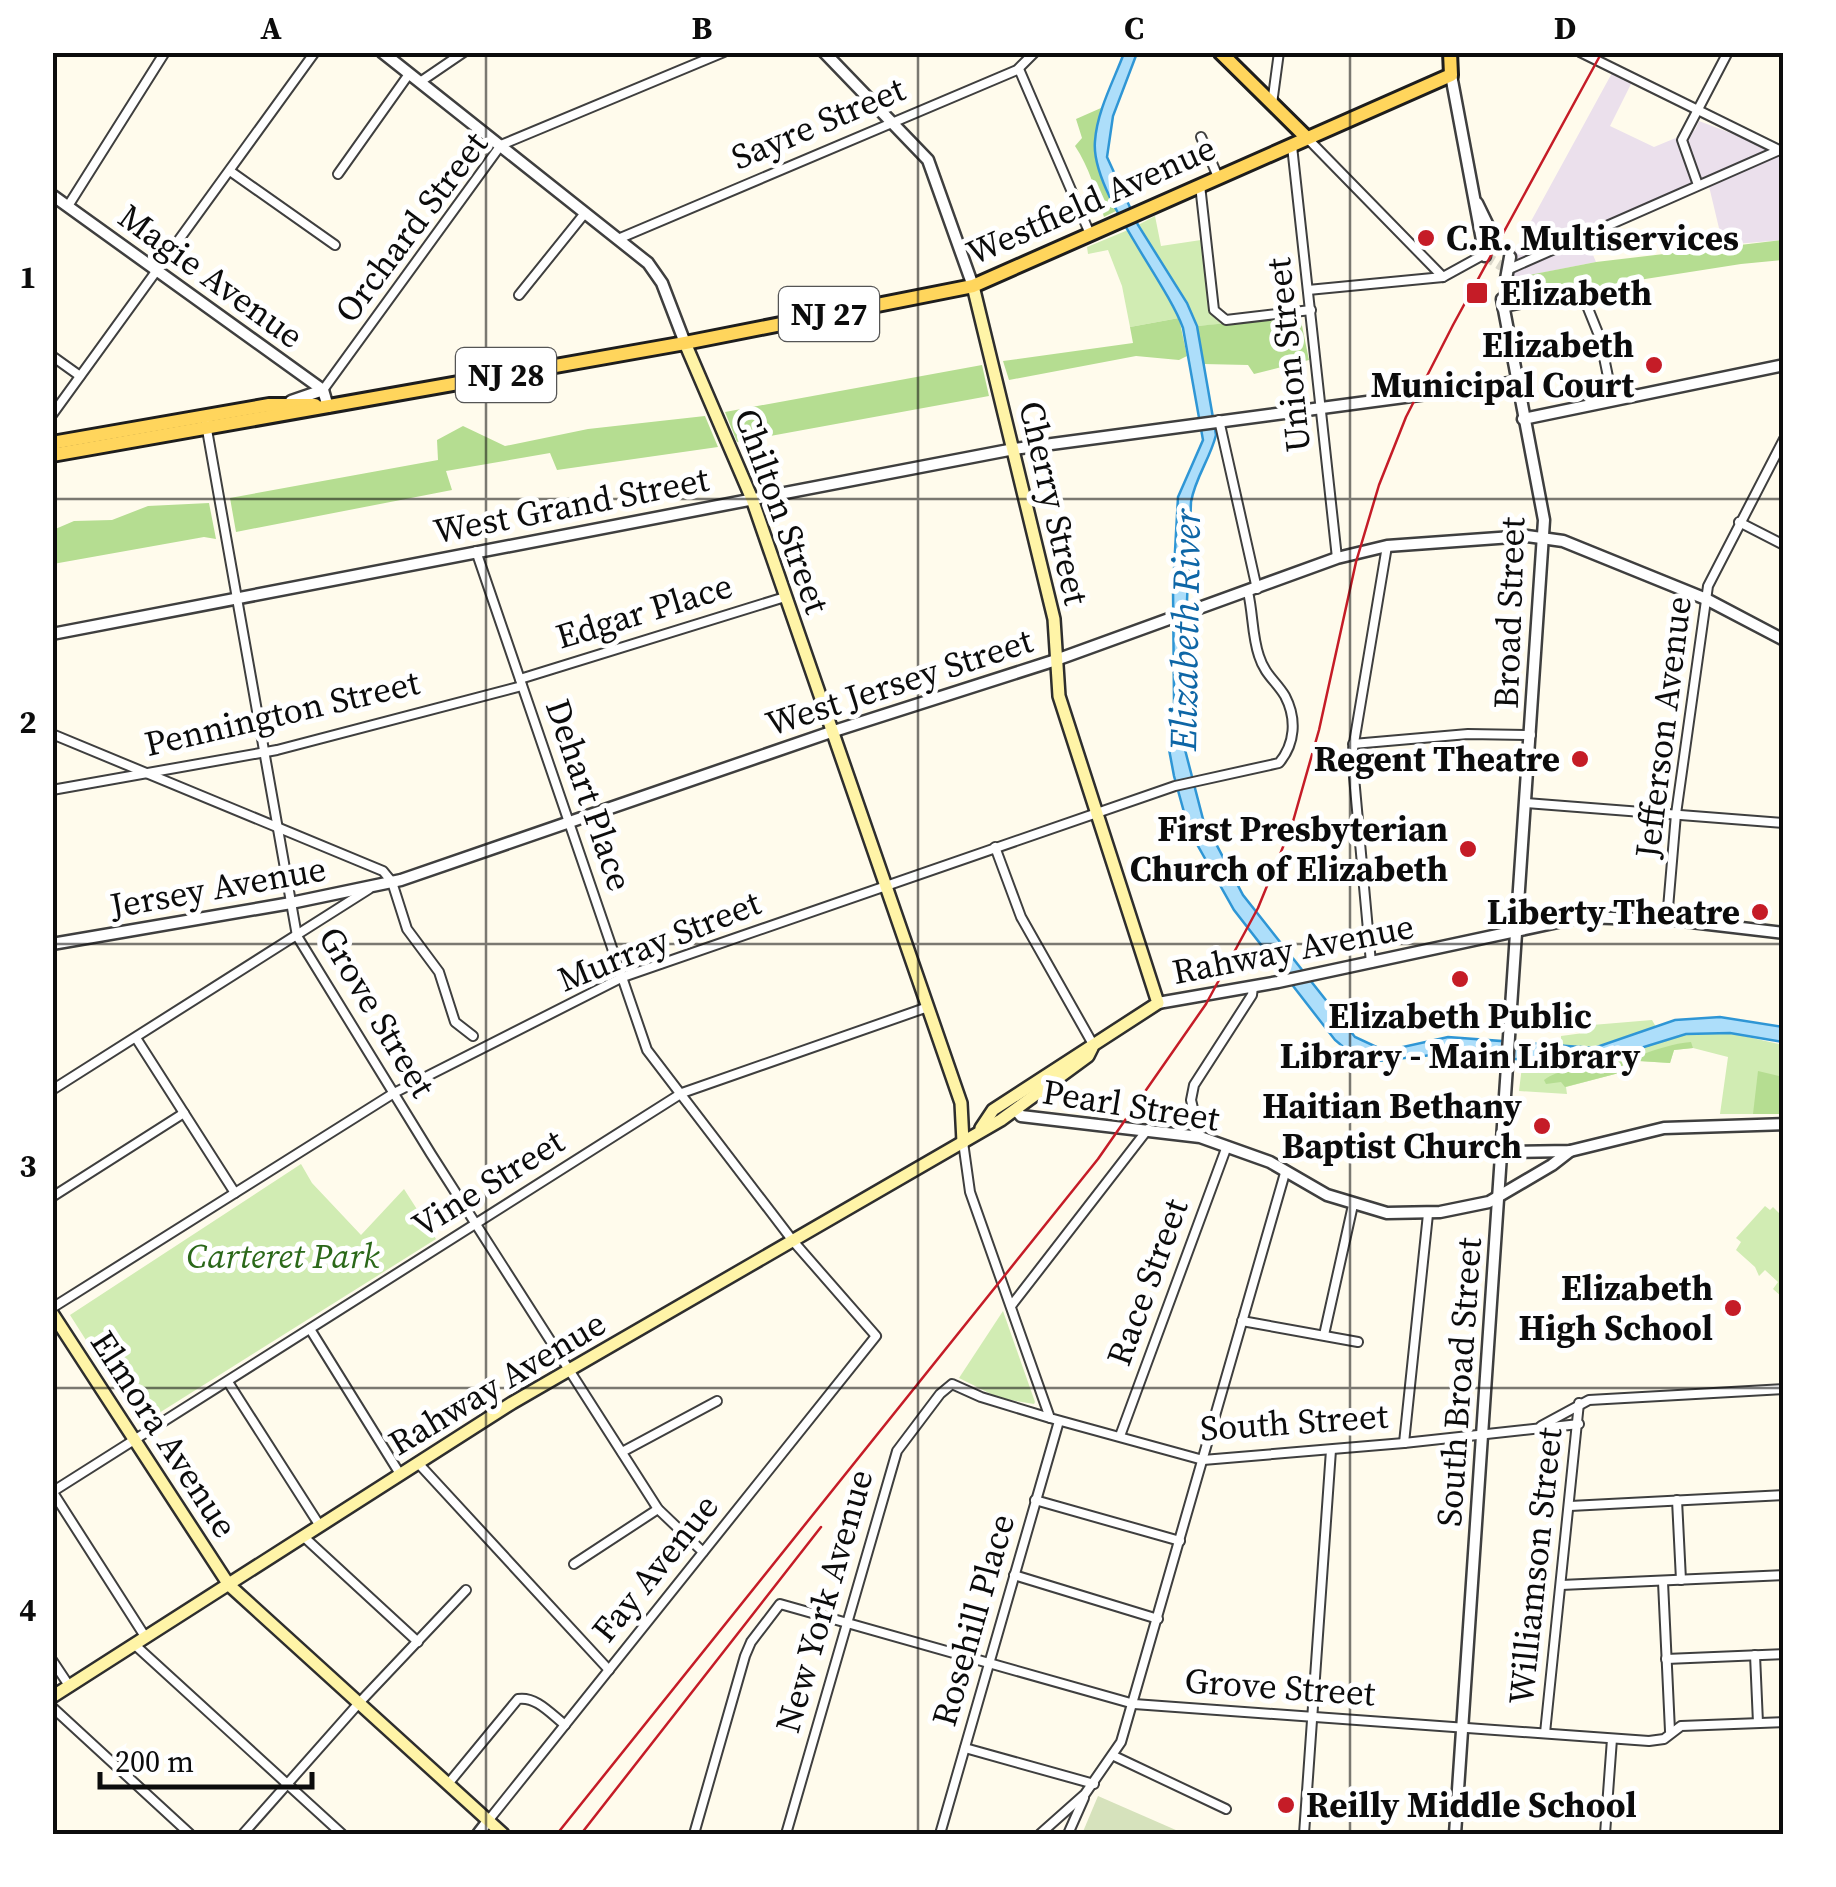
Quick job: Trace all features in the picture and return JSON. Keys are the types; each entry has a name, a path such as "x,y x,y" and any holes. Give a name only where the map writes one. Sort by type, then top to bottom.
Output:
{"main road":[{"path":"1220,52 1307,138"},
{"path":"1450,52 1451,75"},
{"name":"Westfield Avenue","path":"52,444 328,407 973,286 1451,75"},
{"name":"Cherry Street","path":"973,286 1054,619 1058,696 1158,1003"},
{"name":"Chilton Street","path":"685,343 752,499 962,1104 979,1130"},
{"name":"Westfield Avenue","path":"52,455 269,405 295,402 328,407"},
{"name":"Rahway Avenue","path":"979,1130 993,1110 1158,1003"},
{"name":"Rahway Avenue","path":"52,1697 568,1370 1016,1110 1088,1056 1093,1047"},
{"path":"1016,1110 1016,1102 1041,1078"},
{"name":"Chilton Street","path":"962,1104 963,1142"},
{"name":"Elmora Avenue","path":"52,1310 229,1585 504,1834"}],"street":[{"path":"68,206 165,52"},
{"path":"52,415 315,52"},
{"name":"Chilton Street","path":"382,52 655,270 685,343"},
{"path":"420,82 464,52"},
{"name":"Orchard Street","path":"322,390 501,146 724,52"},
{"name":"Cherry Street","path":"824,52 934,170 973,286"},
{"name":"Sayre Street","path":"618,239 1019,69 1036,52"},
{"path":"1272,104 1279,52"},
{"path":"1580,52 1782,150"},
{"path":"1698,186 1682,140 1728,52"},
{"path":"1019,69 1090,234"},
{"path":"338,174 409,74"},
{"path":"1308,290 1443,277 1484,256 1451,75"},
{"path":"1201,136 1218,178"},
{"path":"1307,138 1443,277"},
{"name":"Union Street","path":"1292,145 1337,558"},
{"path":"1508,268 1782,150"},
{"path":"230,171 334,245"},
{"path":"1200,185 1214,310 1226,320 1311,310"},
{"name":"Magie Avenue","path":"52,195 322,390 328,407"},
{"path":"1475,200 1494,238"},
{"path":"518,295 585,212"},
{"path":"1502,303 1581,292 1600,338 1612,401"},
{"name":"Broad Street","path":"1502,303 1544,520 1516,933"},
{"path":"52,356 80,376"},
{"path":"1523,418 1784,365"},
{"name":"West Grand Street","path":"52,634 1014,449 1516,382"},
{"path":"269,405 322,390"},
{"path":"1216,421 1252,590"},
{"name":"Grove Street","path":"205,422 297,936 658,1509 704,1552"},
{"name":"Jefferson Avenue","path":"1667,920 1676,814 1708,586 1784,439"},
{"path":"1740,522 1784,544"},
{"name":"West Jersey Street","path":"392,882 831,732 1056,660 1337,558 1388,546 1527,536 1563,542 1706,599 1784,640"},
{"path":"1371,963 1353,744 1388,546"},
{"name":"Dehart Place","path":"476,551 647,1050 793,1241 876,1336"},
{"name":"Murray Street","path":"52,1310 394,1093 623,977 1176,786 1280,762 1292,745 1292,718 1284,695 1267,676 1257,652 1252,590"},
{"name":"Edgar Place","path":"521,682 785,597"},
{"name":"Pennington Street","path":"52,790 264,752 521,682"},
{"path":"52,734 388,875 407,928 438,972 455,1022 473,1036"},
{"path":"1353,744 1468,734 1531,735"},
{"path":"1526,802 1784,824"},
{"path":"995,847 1021,917 1093,1047"},
{"name":"Jersey Avenue","path":"52,944 392,882"},
{"path":"52,1090 372,887"},
{"path":"1518,912 1667,920 1784,933"},
{"name":"Rahway Avenue","path":"1158,1003 1278,982 1581,917"},
{"name":"South Broad Street","path":"1456,1834 1516,933"},
{"path":"1200,1137 1191,1100 1194,1085 1252,995 1253,986"},
{"name":"Vine Street","path":"53,1492 682,1093 928,1007"},
{"path":"136,1038 235,1193"},
{"name":"Pearl Street","path":"1016,1110 1021,1116 1200,1137 1270,1162 1352,1205 1387,1213 1458,1210 1498,1198 1570,1151"},
{"path":"52,1197 184,1113"},
{"name":"Pearl Street","path":"1500,1152 1570,1151 1648,1130 1784,1124"},
{"path":"1011,1306 1148,1129"},
{"path":"963,1142 970,1192 1054,1419"},
{"name":"Race Street","path":"1120,1436 1227,1146"},
{"path":"1040,1834 1094,1784 1114,1756 1134,1704 1285,1173"},
{"path":"1324,1335 1352,1205"},
{"path":"1404,1444 1428,1214"},
{"path":"1242,1321 1358,1342"},
{"path":"310,1329 400,1474"},
{"name":"Fay Avenue","path":"478,1834 876,1336"},
{"path":"228,1382 320,1526"},
{"name":"New York Avenue","path":"786,1834 897,1450 940,1394 948,1386 958,1384 981,1398 1054,1419"},
{"name":"South Street","path":"1537,1428 1580,1404 1608,1397 1784,1388"},
{"path":"622,1452 717,1401"},
{"name":"Williamson Street","path":"1545,1733 1580,1404"},
{"name":"South Street","path":"1054,1419 1203,1460 1404,1444 1578,1424"},
{"name":"Rosehill Place","path":"940,1834 1035,1500 1054,1419"},
{"path":"1304,1834 1331,1450"},
{"path":"418,1463 609,1670"},
{"path":"53,1492 141,1641 342,1834"},
{"path":"1570,1506 1784,1495"},
{"path":"1035,1500 1180,1541"},
{"path":"1677,1500 1681,1580"},
{"path":"574,1564 658,1509"},
{"path":"304,1537 418,1642"},
{"path":"1014,1575 1158,1618"},
{"path":"1561,1585 1784,1575"},
{"path":"1663,1582 1670,1731"},
{"path":"243,1834 466,1590"},
{"name":"Grove Street","path":"694,1834 745,1656 780,1604 1134,1704 1612,1739 1658,1740 1680,1726 1784,1722"},
{"path":"1666,1659 1784,1654"},
{"path":"1755,1655 1758,1724"},
{"path":"52,1660 70,1687"},
{"path":"448,1784 518,1699 536,1702 565,1725"},
{"path":"52,1707 190,1834"},
{"path":"1606,1834 1612,1739"},
{"path":"965,1748 1094,1784"},
{"path":"1114,1756 1226,1808"},
{"path":"1068,1834 1085,1794"}],"shaded area":[{"path":"1612,73 1632,82 1610,126 1654,147 1695,130 1699,121 1783,153 1783,240 1723,245 1708,182 1585,236 1596,262 1510,279 1507,265"}],"green space":[{"path":"1101,108 1101,160 1118,210 1104,217 1075,146 1082,138 1076,119"},
{"path":"1155,216 1161,246 1201,240 1210,312 1221,324 1197,326 1138,225"},
{"path":"1128,230 1179,318 1130,327 1122,286 1108,250 1088,254 1087,247"},
{"path":"1783,240 1783,260 1524,298 1519,277 1596,262"},
{"path":"1300,316 1309,360 1254,374 1248,365 1203,364 1197,326"},
{"path":"1179,318 1187,356 1179,360 1136,356 1009,380 1003,361 1133,343 1130,327"},
{"path":"982,365 989,396 737,442 725,412"},
{"path":"705,416 718,447 557,470 550,453 446,471 452,490 236,532 230,498 438,460 437,440 463,426 505,446 588,429"},
{"path":"209,503 216,539 204,537 53,564 53,530 74,521 112,520 148,506"},
{"path":"1652,1020 1656,1027 1594,1048 1561,1046 1561,1036 1591,1032 1592,1025"},
{"path":"1730,1033 1783,1045 1783,1114 1720,1114 1728,1057 1693,1048 1674,1050 1670,1063 1639,1061 1621,1066 1619,1073 1566,1087 1567,1094 1519,1091 1523,1058 1589,1064 1686,1034"},
{"path":"1691,1042 1693,1048 1674,1050 1670,1063 1639,1061 1621,1066 1619,1073 1565,1087 1561,1082 1546,1084 1544,1080 1561,1072 1602,1067"},
{"path":"1758,1071 1783,1077 1783,1114 1753,1114"},
{"name":"Carteret Park","path":"301,1164 312,1183 361,1235 404,1189 436,1239 140,1425 70,1315"},
{"path":"1765,1206 1770,1210 1773,1207 1783,1217 1782,1297 1773,1289 1778,1282 1765,1270 1759,1276 1736,1250 1741,1242 1736,1238"},
{"path":"1003,1311 1034,1404 999,1398 959,1378"},
{"path":"1098,1796 1185,1834 1082,1834"}],"water":[{"name":"Elizabeth River","path":"1124,53 1137,53 1113,116 1107,157 1138,225 1197,326 1216,435 1191,502 1187,601 1191,693 1183,742 1203,819 1243,895 1355,1037 1385,1051 1448,1037 1594,1048 1675,1020 1720,1017 1783,1027 1783,1042 1730,1033 1686,1034 1589,1064 1441,1054 1369,1062 1354,1056 1335,1040 1234,910 1189,830 1168,744 1174,703 1173,587 1178,497 1203,440 1183,328 1116,209 1097,161 1099,118"}],"tunnel":[{"path":"1494,238 1510,257"},
{"path":"1485,256 1505,268"},
{"path":"1502,299 1506,279"}],"railway":[{"path":"557,1834 1098,1159 1206,1004 1258,908 1292,825 1319,730 1356,562 1379,485 1406,417 1602,52"},
{"path":"581,1834 821,1527"}],"place":[{"name":"C.R. Multiservices","path":"1426,238"},
{"name":"Elizabeth","path":"1477,293"},
{"name":"Elizabeth Municipal Court","path":"1654,365"},
{"name":"Regent Theatre","path":"1580,759"},
{"name":"First Presbyterian Church of Elizabeth","path":"1468,849"},
{"name":"Liberty Theatre","path":"1760,912"},
{"name":"Elizabeth Public Library - Main Library","path":"1460,979"},
{"name":"Haitian Bethany Baptist Church","path":"1542,1126"},
{"name":"Elizabeth High School","path":"1733,1308"},
{"name":"Reilly Middle School","path":"1286,1805"}]}
